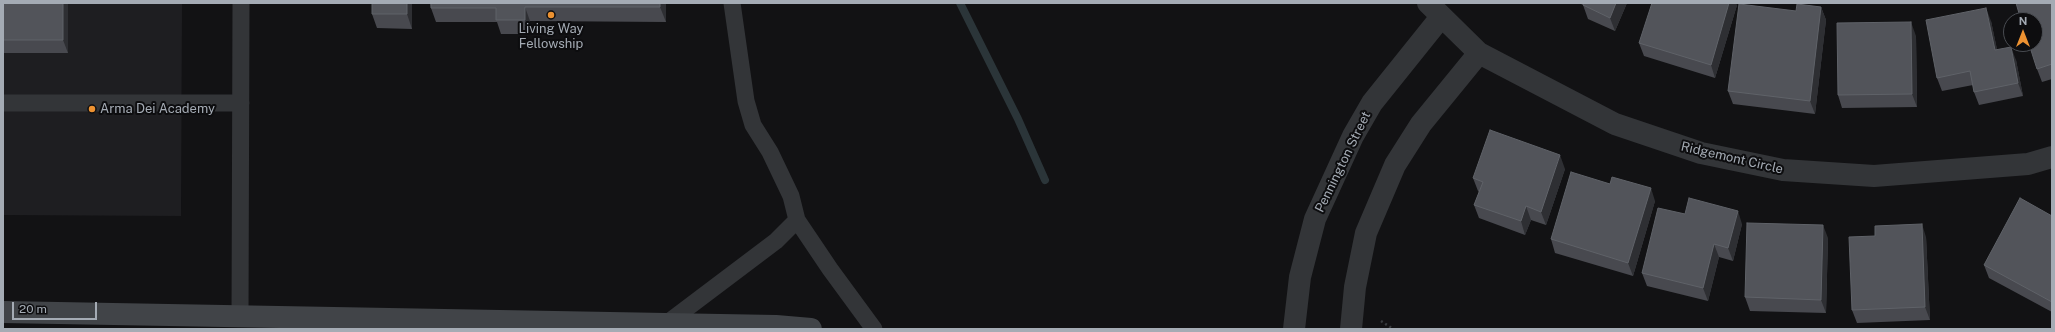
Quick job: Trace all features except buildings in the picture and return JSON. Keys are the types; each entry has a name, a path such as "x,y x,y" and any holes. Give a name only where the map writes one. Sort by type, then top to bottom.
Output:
{"main road":[{"path":"5,313 776,326 811,329"}],"street":[{"name":"Ridgemont Circle","path":"1434,10 1479,53 1615,124 1702,154 1783,170 1874,176 2028,164 2052,157"},
{"name":"Pennington Street","path":"1294,329 1300,277 1315,219 1353,136 1372,103 1434,10"},
{"path":"1351,329 1355,287 1366,233 1395,165 1421,124 1479,53"}],"lane":[{"path":"240,317 241,3"},
{"path":"732,3 746,101 753,125 770,152 791,196 797,220 830,269 874,329"},
{"path":"3,103 241,104"},
{"path":"666,324 776,241 797,220"}],"path":[{"path":"1381,321 1393,329"}],"shaded area":[{"name":"Arma Dei Academy","path":"3,3 182,3 181,216 3,215"}],"waterway":[{"path":"960,3 1018,119 1045,180"}],"place":[{"name":"Living Way Fellowship","path":"551,15"},
{"name":"Arma Dei Academy","path":"92,109"}]}
